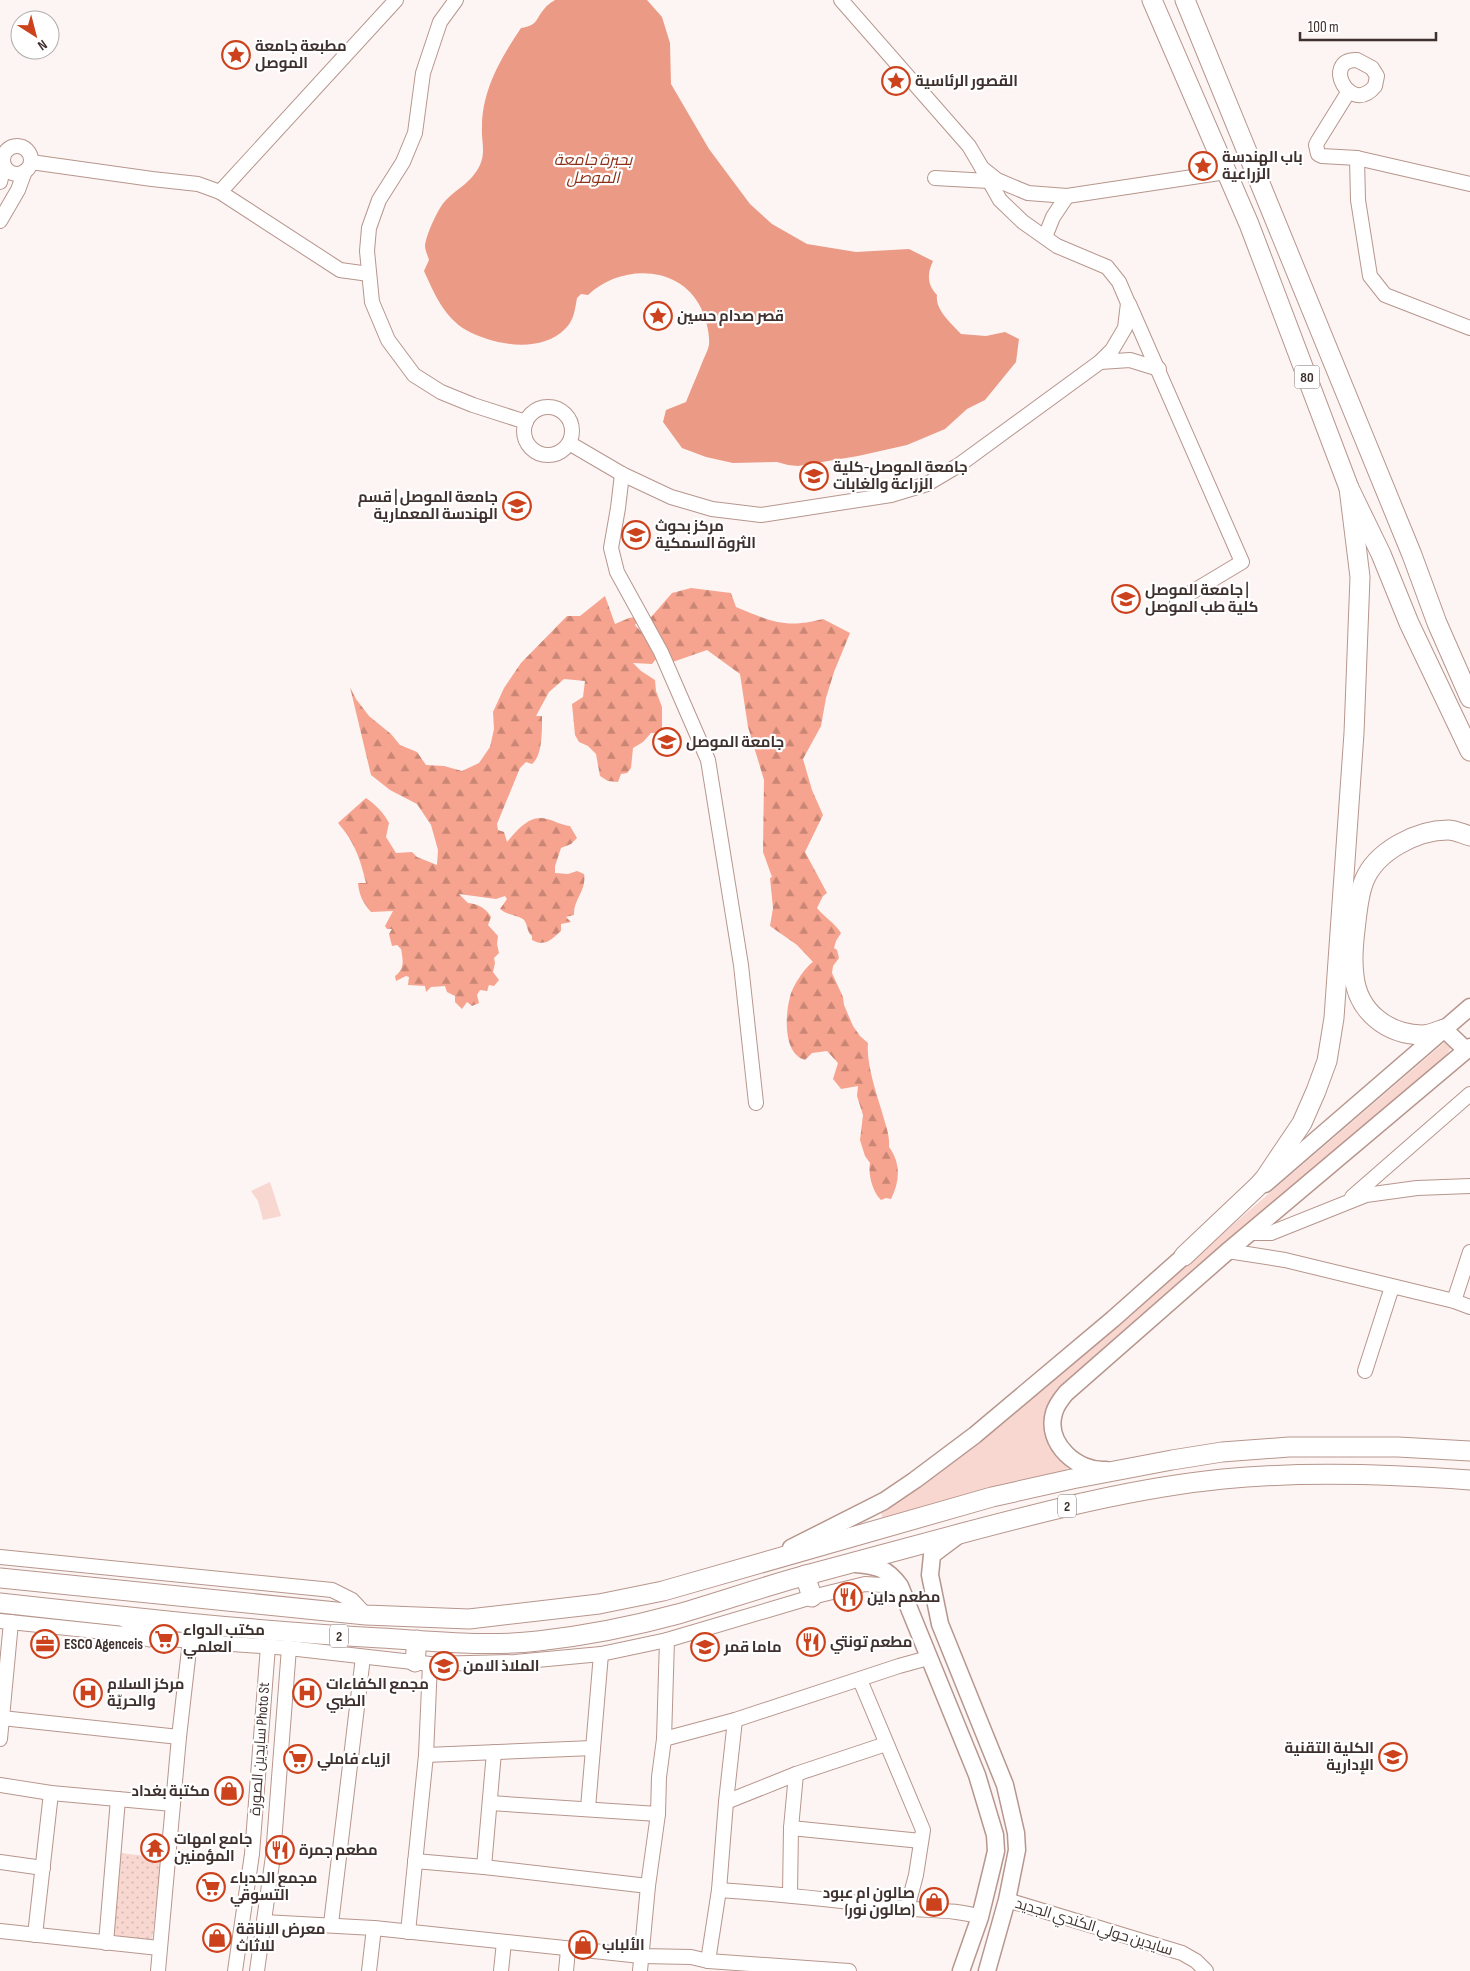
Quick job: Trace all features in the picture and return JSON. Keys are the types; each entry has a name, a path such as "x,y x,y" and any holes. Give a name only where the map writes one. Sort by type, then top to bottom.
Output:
{"highway":[{"name":"80","path":"1152,0 1248,224 1349,488 1381,554 1409,623 1470,751"},
{"name":"80","path":"1185,0 1412,555 1437,623 1470,698"},
{"path":"1184,1256 1265,1178 1302,1122 1327,1061 1334,1018 1344,889 1358,656 1360,577 1349,488"},
{"path":"1444,1029 1424,1035 1396,1031 1376,1019 1362,1003 1354,978 1352,952 1357,910 1364,880 1376,863 1394,848 1416,835 1449,830 1470,836"},
{"path":"1289,1447 1292,1476"},
{"name":"2","path":"0,1578 366,1615 468,1619 625,1600 663,1591 752,1564 992,1497 1128,1468 1222,1452 1289,1447 1398,1447 1470,1451"},
{"name":"2","path":"0,1603 125,1617 343,1636 466,1643 536,1642 631,1625 676,1614 848,1563 1079,1502 1130,1493 1221,1480 1292,1476 1396,1476 1470,1480"},
{"path":"805,1575 812,1597"},
{"path":"625,1600 631,1625"},
{"path":"125,1617 149,1637"},
{"path":"417,1640 423,1663"}],"main road":[{"path":"752,1564 813,1538 884,1501 975,1435 1113,1319 1470,1008"},
{"path":"1128,1468 1098,1470 1087,1468 1070,1458 1055,1438 1052,1428 1053,1414 1058,1403 1066,1393 1228,1251 1468,1048 1444,1029"},
{"path":"960,1534 932,1555 930,1574 940,1624 1006,1785 1014,1818 1017,1850 1007,1900 987,1971"},
{"path":"848,1563 875,1566 891,1574 900,1586 977,1775 992,1821 996,1851 980,1917 962,1971"},
{"path":"992,1821 1014,1818"}],"street":[{"path":"220,192 396,0"},
{"path":"456,0 440,22 423,73 415,133 403,162 379,200 369,228 367,251 372,302 388,340 414,374 441,392 473,405 526,422"},
{"path":"841,0 968,146 1000,200 1023,222 1057,246 1107,267 1119,282 1242,562 1177,601"},
{"path":"1349,91 1318,140 1316,150 1322,156 1357,158 1470,184"},
{"path":"0,182 2,161 7,144 19,145 27,149 31,157 28,166 18,190 0,221"},
{"path":"1357,158 1358,200 1370,276 1385,295 1470,328"},
{"path":"2,161 11,173 15,174 28,166 198,184 220,192 340,270 369,274"},
{"path":"982,168 997,180 1028,193 1067,196 1226,172"},
{"path":"935,178 989,181"},
{"path":"1046,237 1053,217 1067,196"},
{"path":"569,443 622,474 671,497 712,509 761,515 891,495 927,484 958,465 1100,362 1112,350 1125,328 1128,303"},
{"path":"1100,362 1130,360 1159,370"},
{"path":"552,408 560,410 570,422 572,428 569,443 557,454 541,454 528,445 524,438 526,422 536,410 552,408"},
{"path":"622,474 611,548 617,572 656,642 708,760 741,964 756,1103"},
{"path":"1349,1200 1470,1094"},
{"path":"1250,1233 1271,1233 1349,1200 1366,1195 1401,1189 1470,1186"},
{"path":"1228,1251 1292,1261 1454,1301 1470,1307"},
{"path":"1454,1301 1470,1252"},
{"path":"1364,1371 1392,1287"},
{"path":"0,1557 332,1590 352,1600 366,1615"},
{"path":"0,1739 5,1622 190,1641 289,1648 423,1663 515,1662 601,1654 667,1640 812,1597 865,1584 900,1586"},
{"path":"640,1971 648,1886 658,1814 659,1777 664,1739 667,1640"},
{"path":"158,1971 179,1737 190,1641"},
{"name":"سايدين الصورة Photo St","path":"236,1971 252,1854 268,1646"},
{"name":"سايدين الصورة Photo St","path":"257,1971 273,1856 289,1648"},
{"path":"588,1808 601,1654"},
{"path":"331,1924 363,1657"},
{"path":"664,1739 735,1720 928,1658"},
{"path":"408,1932 426,1755 423,1663"},
{"path":"860,1680 923,1830 916,1875 907,1908"},
{"path":"2,1718 179,1737"},
{"path":"708,1961 719,1890 735,1720"},
{"path":"726,1802 796,1774 886,1744"},
{"path":"426,1755 593,1748"},
{"path":"484,1867 494,1752"},
{"path":"790,1894 791,1828 796,1774"},
{"path":"0,1785 51,1793 173,1804"},
{"path":"35,1935 51,1793"},
{"path":"106,1943 118,1800"},
{"path":"490,1802 658,1814"},
{"path":"791,1828 921,1841"},
{"path":"415,1861 648,1886"},
{"path":"0,1862 44,1868"},
{"path":"719,1890 790,1894 907,1908 964,1912 980,1917"},
{"name":"سايدين حولي الكندي الجديد","path":"1007,1900 1182,1953 1196,1961 1206,1971"},
{"path":"264,1922 331,1924 568,1950 641,1956 691,1957 708,1961 811,1970 849,1971"},
{"path":"369,1971 374,1928"},
{"path":"0,1931 159,1948"},
{"path":"501,1971 504,1942"},
{"path":"566,1971 568,1950"}],"shaded area":[{"path":"1445,1042 1449,1042 1451,1048 1446,1056 1061,1388 1053,1397 1070,1466 1064,1472 882,1518 881,1510 918,1489 978,1444"},
{"path":"270,1182 281,1216 263,1220 258,1201 251,1191"},
{"path":"121,1853 162,1858 152,1940 111,1935"}],"green space":[{"path":"691,588 731,593 736,607 768,620 798,623 823,619 850,633 834,672 826,698 821,726 803,759 812,790 823,815 805,852 827,893 823,896 817,908 841,933 834,948 837,950 839,958 833,966 832,973 853,1026 868,1043 868,1059 872,1078 887,1129 889,1147 896,1159 898,1172 896,1186 891,1199 881,1200 871,1182 870,1163 865,1156 860,1140 863,1115 857,1096 858,1086 841,1089 833,1079 838,1063 827,1051 812,1053 805,1060 798,1056 789,1042 787,1014 790,997 799,978 813,962 797,945 770,926 773,908 770,878 772,877 763,852 764,780 748,727 740,674 707,650 667,664 661,653 652,664 633,663 655,680 656,691 662,707 662,733 651,733 643,742 633,748 631,768 627,773 621,774 618,782 608,781 600,776 596,754 588,746 579,742 575,735 572,704 583,697 585,681 564,679 549,692 536,716 542,716 541,741 538,755 532,764 526,762 520,768 497,824 498,830 504,832 507,842 524,824 535,819 547,819 570,826 577,838 571,844 561,848 555,866 555,873 568,874 577,871 584,874 584,885 574,910 574,915 566,917 571,922 561,924 561,931 551,940 544,943 532,940 532,936 523,919 500,909 507,899 505,896 496,899 459,894 468,903 478,905 487,911 491,917 488,925 498,936 499,953 494,958 493,972 499,980 494,986 489,985 487,991 480,990 477,995 479,1003 472,1006 467,1002 462,1009 455,1002 455,996 447,992 445,986 431,987 426,992 425,986 408,985 409,977 406,976 396,981 395,976 402,964 401,949 397,945 392,946 389,934 392,929 387,929 385,926 393,911 371,912 360,895 358,883 366,883 361,866 353,844 338,823 366,798 379,809 389,823 386,837 396,853 412,852 417,857 437,865 438,850 431,825 417,804 390,790 371,775 350,687 356,699 369,716 391,734 400,745 417,752 426,765 444,766 462,771 479,763 490,747 494,729 493,712 504,688 521,663 567,616 580,616 605,596 615,624 629,618 641,616 635,625 644,635 646,623 672,593"}],"water":[{"name":"بحيرة جامعة الموصل","path":"555,0 647,0 662,17 670,43 671,84 709,149 750,204 772,224 807,244 856,252 909,249 933,261 929,279 931,287 937,295 938,306 944,316 961,334 986,336 1005,332 1019,339 1016,362 985,400 967,409 945,429 907,445 858,456 798,466 777,462 733,463 706,457 682,448 663,422 666,410 686,402 709,345 707,326 701,308 691,294 679,283 664,276 649,273 632,274 616,278 601,285 588,295 581,294 577,298 575,311 568,326 555,337 543,342 530,344 503,343 489,340 458,325 440,304 424,271 429,260 425,246 428,235 436,215 443,204 469,181 480,165 483,155 482,127 485,100 494,75 506,51 521,28 534,23 546,7"}],"place":[{"name":"مطبعة جامعة الموصل","path":"236,55"},
{"name":"القصور الرئاسية","path":"896,81"},
{"name":"باب الهندسة الزراعية","path":"1203,166"},
{"name":"قصر صدام حسين","path":"658,316"},
{"name":"جامعة الموصل-كلية الزراعة والغابات","path":"814,476"},
{"name":"جامعة الموصل | قسم الهندسة المعمارية","path":"517,506"},
{"name":"مركز بحوث الثروة السمكية","path":"636,535"},
{"name":"جامعة الموصل | كلية طب الموصل","path":"1126,599"},
{"name":"جامعة الموصل","path":"667,742"},
{"name":"مطعم داين","path":"848,1597"},
{"name":"مكتب الدواء العلمي","path":"164,1639"},
{"name":"مطعم تونتي","path":"811,1642"},
{"name":"ESCO Agenceis","path":"45,1644"},
{"name":"ماما قمر","path":"705,1647"},
{"name":"الملاذ الامن","path":"444,1666"},
{"name":"مركز السلام والحريّة","path":"88,1693"},
{"name":"مجمع الكفاءات الطبي","path":"307,1693"},
{"name":"الكلية التقنية الإدارية","path":"1393,1757"},
{"name":"ازياء فاملي","path":"298,1759"},
{"name":"مكتبة بغداد","path":"229,1791"},
{"name":"جامع امهات المؤمنين","path":"155,1848"},
{"name":"مطعم جمرة","path":"280,1850"},
{"name":"مجمع الحدباء التسوقي","path":"211,1887"},
{"name":"صالون ام عبود (صالون نور)","path":"934,1902"},
{"name":"معرض الاناقة للاثاث","path":"217,1938"},
{"name":"الألباب","path":"583,1945"}]}
